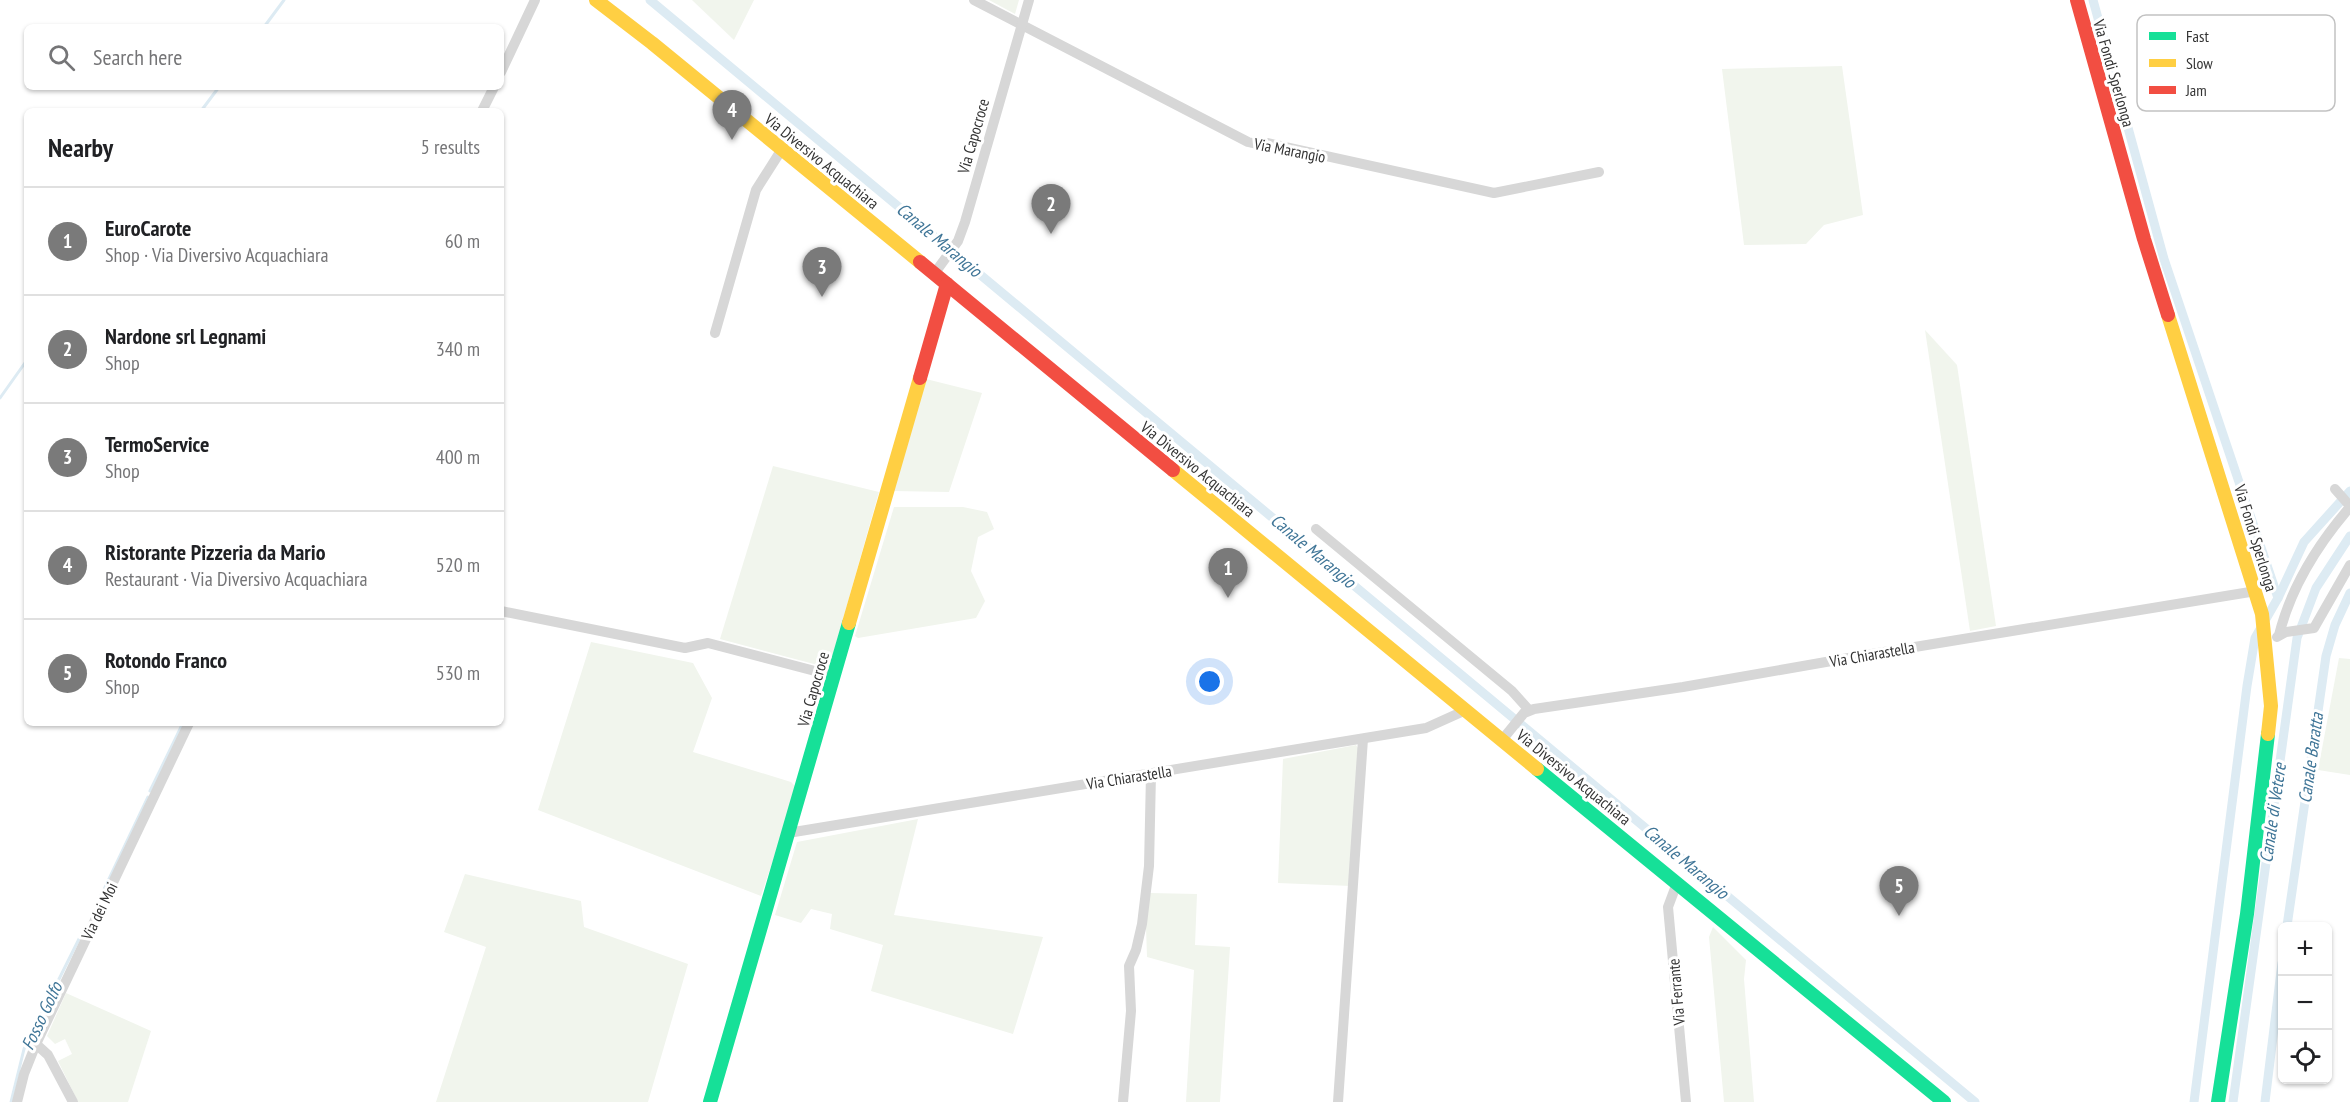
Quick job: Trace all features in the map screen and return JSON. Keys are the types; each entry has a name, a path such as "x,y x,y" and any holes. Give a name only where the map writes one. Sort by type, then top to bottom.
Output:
{"street":[{"path":"504,66 536,0"},
{"name":"Via Diversivo Acquachiara","path":"596,0 936,269 947,284 1466,710 1506,735 1677,883 1944,1102"},
{"name":"Via Marangio","path":"974,0 1034,29 1248,142 1261,145 1268,143 1494,193 1599,172"},
{"name":"Via Capocroce","path":"936,269 958,241 1029,0"},
{"name":"Via Fondi Sperlonga","path":"2077,0 2144,238 2262,614 2271,706 2247,914 2218,1102"},
{"path":"484,108 492,90"},
{"path":"715,333 756,190 782,149"},
{"name":"Via Capocroce","path":"710,1102 947,284"},
{"path":"2283,634 2283,620 2309,562 2349,506 2338,491"},
{"path":"1316,530 1512,690 1527,711 1506,735"},
{"path":"2265,638 2314,628 2350,565"},
{"name":"Via Chiarastella","path":"1527,711 2256,591"},
{"path":"504,612 685,648 708,643 834,676"},
{"name":"Via Chiarastella","path":"788,833 1426,728 1466,710"},
{"name":"Via dei Moi","path":"17,1102 24,1074 36,1044 188,726"},
{"path":"1338,1102 1363,739"},
{"path":"1123,1102 1131,1011 1129,966 1136,950 1142,924 1149,859 1151,774"},
{"name":"Via Ferrante","path":"1677,883 1668,907 1686,1102"},
{"path":"36,1044 48,1055 73,1102"}],"shaded area":[{"path":"692,0 754,0 734,40"},
{"path":"989,0 1019,0 1015,14"},
{"path":"1842,66 1863,215 1824,225 1806,244 1744,245 1722,69"},
{"path":"1925,330 1957,365 1996,626 1970,631"},
{"path":"926,379 982,393 949,492 893,491"},
{"path":"773,466 879,492 829,668 720,639"},
{"path":"894,507 963,507 987,512 994,529 978,537 971,571 985,601 976,618 858,638 855,636"},
{"path":"591,642 693,663 712,698 693,752 791,782 797,788 761,896 538,810"},
{"path":"2339,658 2350,659 2350,775 2318,770"},
{"path":"1356,745 1360,751 1351,886 1278,883 1283,759"},
{"path":"918,819 894,915 1043,937 1013,1034 871,991 883,945 830,929 832,914 811,909 801,923 775,915 797,842"},
{"path":"465,874 581,901 584,927 688,964 648,1102 436,1102 486,947 444,932"},
{"path":"1150,893 1197,894 1195,945 1230,947 1220,1102 1186,1102 1194,970 1147,957 1146,927"},
{"path":"1713,927 1746,960 1744,979 1754,1102 1724,1102 1709,937"},
{"path":"66,993 151,1031 128,1102 78,1102 58,1061 72,1054 65,1039 55,1044 47,1036"}],"waterway":[{"path":"266,24 284,0"},
{"name":"Canale Marangio","path":"650,0 1975,1102"},
{"path":"2093,0 2164,259 2278,598"},
{"path":"203,108 217,90"},
{"path":"0,398 24,364"},
{"name":"Canale di Vetere","path":"2194,1102 2255,638 2278,598 2304,542 2350,491"},
{"name":"Canale di Vetere","path":"2233,1102 2297,638 2316,588 2350,536"},
{"name":"Canale Baratta","path":"2288,922 2326,656 2335,625 2350,593"},
{"name":"Fosso Golfo","path":"150,791 182,726"},
{"name":"Fosso Golfo","path":"99,900 148,797"},
{"name":"Fosso Golfo","path":"11,1102 24,1049 82,933"},
{"name":"Canale Baratta","path":"2265,1102 2280,976"}],"traffic: fast":[{"path":"710,1102 849,623"},
{"path":"2218,1102 2247,914 2268,734"},
{"path":"1537,769 1944,1102"}],"traffic: slow":[{"path":"596,0 920,262"},
{"path":"2168,315 2262,614 2271,706 2268,734"},
{"path":"849,623 920,378"},
{"path":"1173,470 1537,769"}],"traffic: jam":[{"path":"2077,0 2144,239 2168,315"},
{"path":"920,262 1173,470"},
{"path":"920,378 947,284"}],"place":[{"name":"Ristorante Pizzeria da Mario","path":"732,140"},
{"name":"Nardone srl Legnami","path":"1051,234"},
{"name":"TermoService","path":"822,297"},
{"name":"EuroCarote","path":"1228,598"},
{"name":"Rotondo Franco","path":"1899,916"}]}
